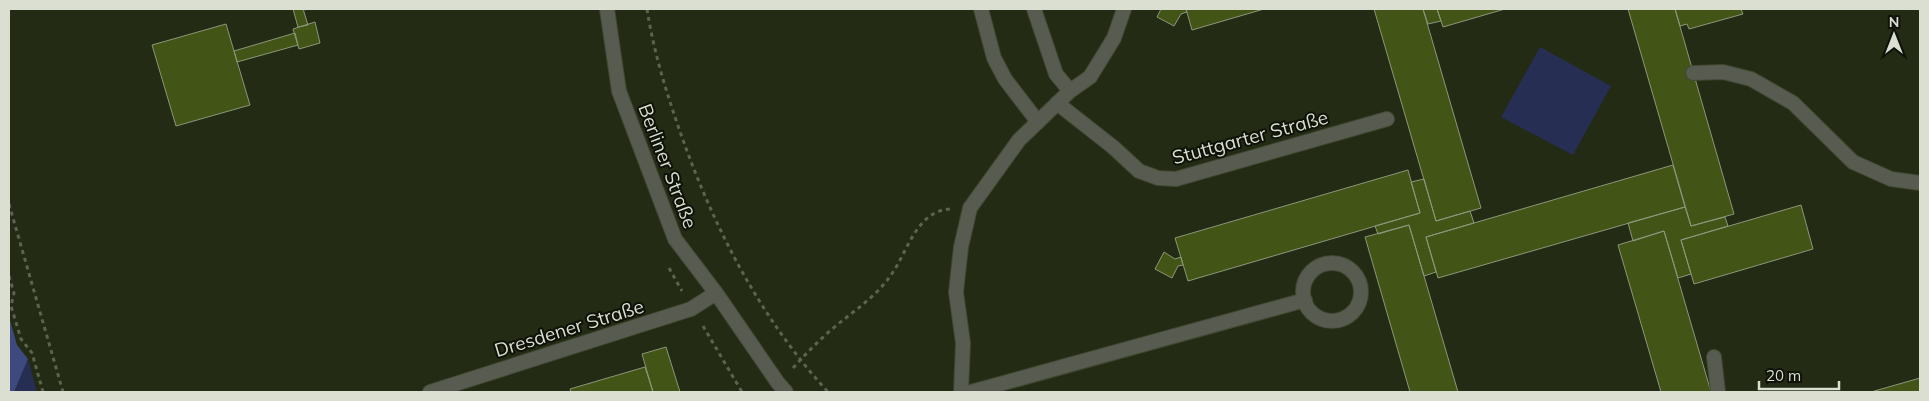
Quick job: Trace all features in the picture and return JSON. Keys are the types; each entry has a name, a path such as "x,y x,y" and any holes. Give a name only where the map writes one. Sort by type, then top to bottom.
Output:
{"lane":[{"name":"Berliner Straße","path":"607,9 619,91 675,239 716,293 782,388"},
{"path":"980,9 994,58 1010,86 1038,122"},
{"path":"1034,9 1056,74 1070,91"},
{"path":"961,392 962,343 956,292 960,248 970,208 1019,140 1070,91 1090,77 1114,38 1124,9"},
{"path":"1693,72 1723,72 1750,79 1793,103 1852,162 1891,179 1920,184"},
{"name":"Stuttgarter Straße","path":"1057,103 1113,147 1139,171 1158,178 1176,178 1192,175 1388,119"},
{"path":"1334,263 1343,265 1351,270 1359,280 1361,293 1359,302 1354,311 1346,318 1336,321 1325,320 1315,315 1304,300 1305,282 1315,268 1324,264 1334,263"},
{"name":"Dresdener Straße","path":"430,392 691,309 716,293"},
{"path":"971,392 1304,300"},
{"path":"1714,358 1718,392"}],"path":[{"path":"647,9 668,101 699,185 739,267 764,309 828,392"},
{"path":"9,204 63,392"},
{"path":"782,388 801,359 831,330 877,293 894,272 912,235 926,220 944,209 970,208"},
{"path":"9,276 14,293 11,306 21,339 32,352 43,392"}],"shaded area":[{"path":"1540,47 1611,86 1573,155 1501,117"},
{"path":"9,317 17,345 28,359 14,392 9,392"},
{"path":"28,359 37,392 14,392"}],"building":[{"path":"293,9 303,9 308,25 298,27"},
{"path":"1161,9 1186,9 1187,12 1181,14 1174,26 1157,17"},
{"path":"1186,9 1264,9 1192,30"},
{"path":"1374,9 1423,9 1481,208 1436,221"},
{"path":"1423,9 1437,9 1441,21 1428,24"},
{"path":"1437,9 1505,9 1443,27"},
{"path":"1628,9 1675,9 1734,214 1691,226"},
{"path":"1675,9 1741,9 1743,14 1689,29 1687,24 1680,26"},
{"path":"315,22 320,43 299,49 293,29"},
{"path":"226,24 250,105 176,126 152,45"},
{"path":"295,33 298,45 237,62 234,51"},
{"path":"1673,165 1685,207 1438,278 1426,237"},
{"path":"1408,170 1420,213 1188,281 1175,238"},
{"path":"1424,179 1436,221 1470,211 1474,223 1426,237 1436,272 1424,276 1409,225 1378,234 1375,226 1420,213 1411,182"},
{"path":"1801,205 1813,249 1694,284 1681,240"},
{"path":"1685,207 1691,226 1725,217 1728,226 1681,240 1691,274 1678,278 1664,231 1633,241 1628,223"},
{"path":"1409,225 1458,392 1410,392 1365,237"},
{"path":"1664,231 1711,392 1661,392 1618,245"},
{"path":"1164,252 1175,259 1181,257 1183,265 1178,266 1172,278 1155,269"},
{"path":"666,347 680,392 653,392 642,354"},
{"path":"645,367 653,392 571,392 570,389"},
{"path":"1920,378 1920,392 1871,392"}]}
